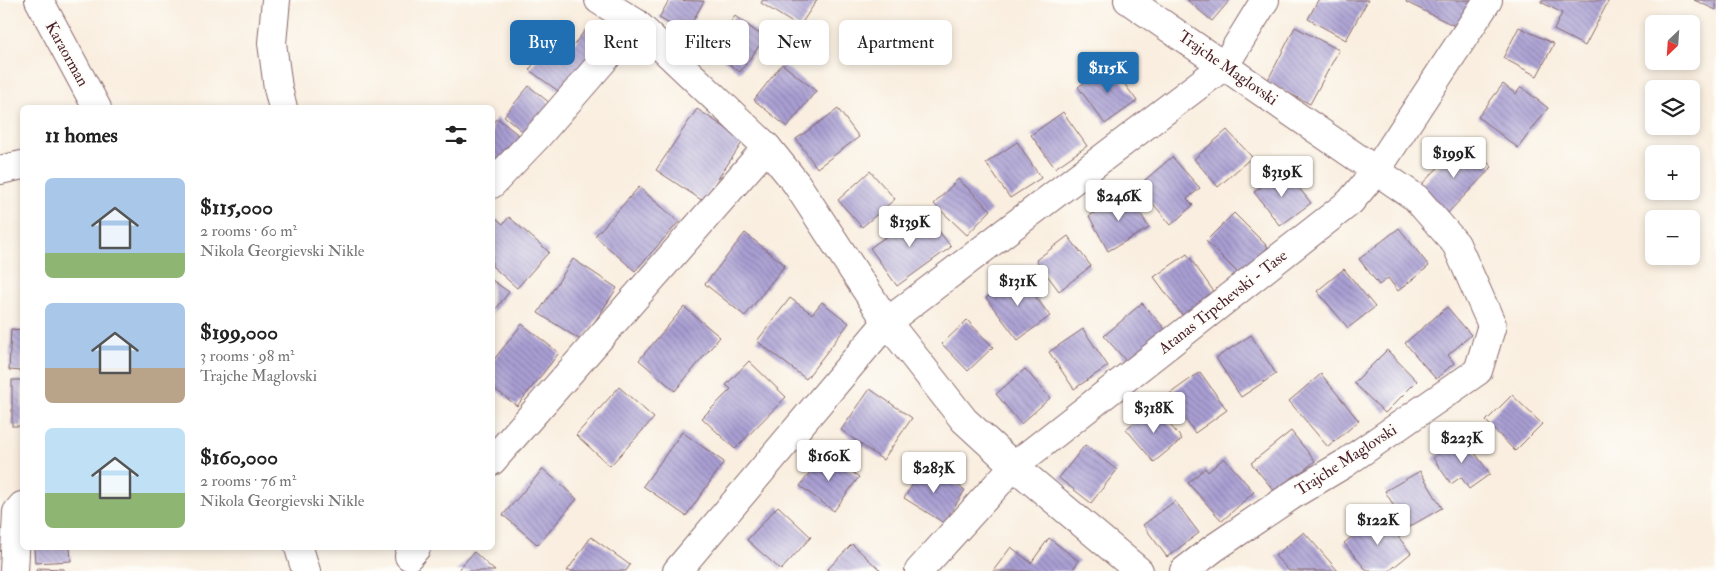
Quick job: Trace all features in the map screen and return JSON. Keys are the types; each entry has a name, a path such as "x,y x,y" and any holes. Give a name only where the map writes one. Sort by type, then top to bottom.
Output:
{"street":[{"name":"Karaorman","path":"39,0 95,105"},
{"path":"276,0 272,43 282,105"},
{"path":"599,0 633,20"},
{"name":"Trajche Maglovski","path":"1128,0 1416,198 1456,244 1492,325 1478,371 1344,464 1297,492 1214,548 1184,571"},
{"path":"677,571 887,322 1225,65 1265,0"},
{"name":"Atanas Trpchevski - Tase","path":"919,571 1014,466 1350,202 1376,170 1488,0"},
{"path":"656,41 768,147 832,235 887,322 964,420 1014,466 1137,571"},
{"path":"495,181 537,137 599,65"},
{"path":"495,458 768,147"},
{"path":"0,170 20,165"},
{"path":"14,571 17,512 20,508"},
{"path":"300,550 306,571"}],"building":[{"path":"669,0 704,1 693,20 666,20 666,22 659,18"},
{"path":"763,0 817,0 804,20 788,20 761,3"},
{"path":"1187,0 1230,0 1212,21"},
{"path":"1318,0 1368,0 1346,40 1308,19"},
{"path":"1407,0 1471,0 1457,27 1406,2"},
{"path":"1542,0 1609,0 1585,46 1554,30 1562,13 1541,2"},
{"path":"1694,0 1716,0 1716,10"},
{"path":"735,16 740,20 732,20"},
{"path":"749,26 759,34 759,46 749,60"},
{"path":"1295,27 1339,50 1310,104 1267,82"},
{"path":"1519,27 1554,44 1537,76 1503,58"},
{"path":"585,30 585,65 592,65 568,98 529,70 533,65 575,65 575,43"},
{"path":"1110,64 1137,101 1105,124 1078,87"},
{"path":"730,65 745,65 740,72"},
{"path":"781,65 816,91 787,127 754,100"},
{"path":"1503,84 1516,94 1521,87 1548,108 1518,148 1478,117"},
{"path":"529,86 557,109 532,139 504,116"},
{"path":"697,109 744,140 703,201 656,170"},
{"path":"838,109 859,137 817,168 796,139"},
{"path":"1063,112 1087,146 1055,168 1031,135"},
{"path":"497,118 525,140 495,177 495,120"},
{"path":"1227,130 1252,157 1218,187 1194,159"},
{"path":"1465,140 1492,167 1443,218 1415,191"},
{"path":"1017,142 1041,178 1010,198 986,163"},
{"path":"1172,157 1200,188 1187,199 1193,205 1171,225 1138,186"},
{"path":"1284,169 1311,203 1280,226 1254,192"},
{"path":"870,171 895,199 862,227 838,200"},
{"path":"958,179 991,210 967,235 934,204"},
{"path":"639,187 679,222 635,271 595,236"},
{"path":"1129,193 1149,228 1108,251 1089,216"},
{"path":"923,210 951,247 897,286 870,248"},
{"path":"1234,213 1268,247 1240,275 1206,241"},
{"path":"495,217 503,224 509,217 549,252 517,288 495,269"},
{"path":"1399,228 1429,266 1398,291 1388,278 1379,285 1359,259"},
{"path":"745,233 785,265 745,316 705,284"},
{"path":"1068,236 1091,266 1059,291 1036,260"},
{"path":"1187,254 1217,296 1185,319 1154,277"},
{"path":"573,259 617,288 582,341 538,313"},
{"path":"1344,269 1375,307 1348,328 1317,291"},
{"path":"1019,274 1050,316 1018,340 986,298"},
{"path":"495,282 509,292 495,310"},
{"path":"790,298 812,314 822,302 849,323 806,379 757,341"},
{"path":"1142,303 1166,330 1128,363 1104,336"},
{"path":"684,307 720,337 675,391 639,360"},
{"path":"1447,307 1471,335 1448,355 1454,363 1436,379 1405,343"},
{"path":"967,320 993,347 968,371 942,344"},
{"path":"522,324 559,353 517,406 495,389 495,358"},
{"path":"11,329 20,330 20,371 9,370"},
{"path":"1083,329 1108,366 1074,389 1049,352"},
{"path":"1251,335 1276,374 1241,397 1216,358"},
{"path":"1387,350 1417,381 1385,413 1354,383"},
{"path":"749,361 786,397 735,449 702,418 731,389 726,385"},
{"path":"1025,369 1050,398 1021,424 996,394"},
{"path":"1200,372 1227,410 1195,433 1168,395"},
{"path":"1321,374 1359,421 1328,447 1289,401"},
{"path":"12,380 20,380 20,426 12,426"},
{"path":"619,387 654,418 610,466 576,435"},
{"path":"870,389 912,418 883,460 841,430"},
{"path":"1512,395 1542,424 1515,451 1486,421"},
{"path":"1154,406 1182,439 1154,462 1126,429"},
{"path":"1291,431 1315,461 1276,493 1251,463"},
{"path":"682,432 724,462 686,516 643,486"},
{"path":"1463,436 1490,474 1469,489 1461,477 1451,484 1433,458"},
{"path":"1085,445 1117,470 1091,503 1059,478"},
{"path":"825,452 859,477 834,511 800,486"},
{"path":"1224,458 1254,492 1222,521 1188,483 1205,468 1208,472"},
{"path":"925,465 965,490 944,523 904,498"},
{"path":"543,469 577,499 538,545 503,515"},
{"path":"1420,471 1442,508 1407,528 1385,491"},
{"path":"1175,501 1199,533 1167,557 1143,525"},
{"path":"778,506 811,537 781,570 747,540"},
{"path":"1380,514 1411,553 1389,571 1367,571 1344,543"},
{"path":"1304,532 1338,571 1289,571 1275,556"},
{"path":"591,537 630,565 626,571 567,571"},
{"path":"1049,538 1079,561 1071,571 993,571 1011,547 1031,563"},
{"path":"852,544 881,571 826,571"},
{"path":"34,550 70,550 71,561 35,563"},
{"path":"474,552 495,571 457,571"},
{"path":"37,568 64,569 64,571 36,571"}]}
